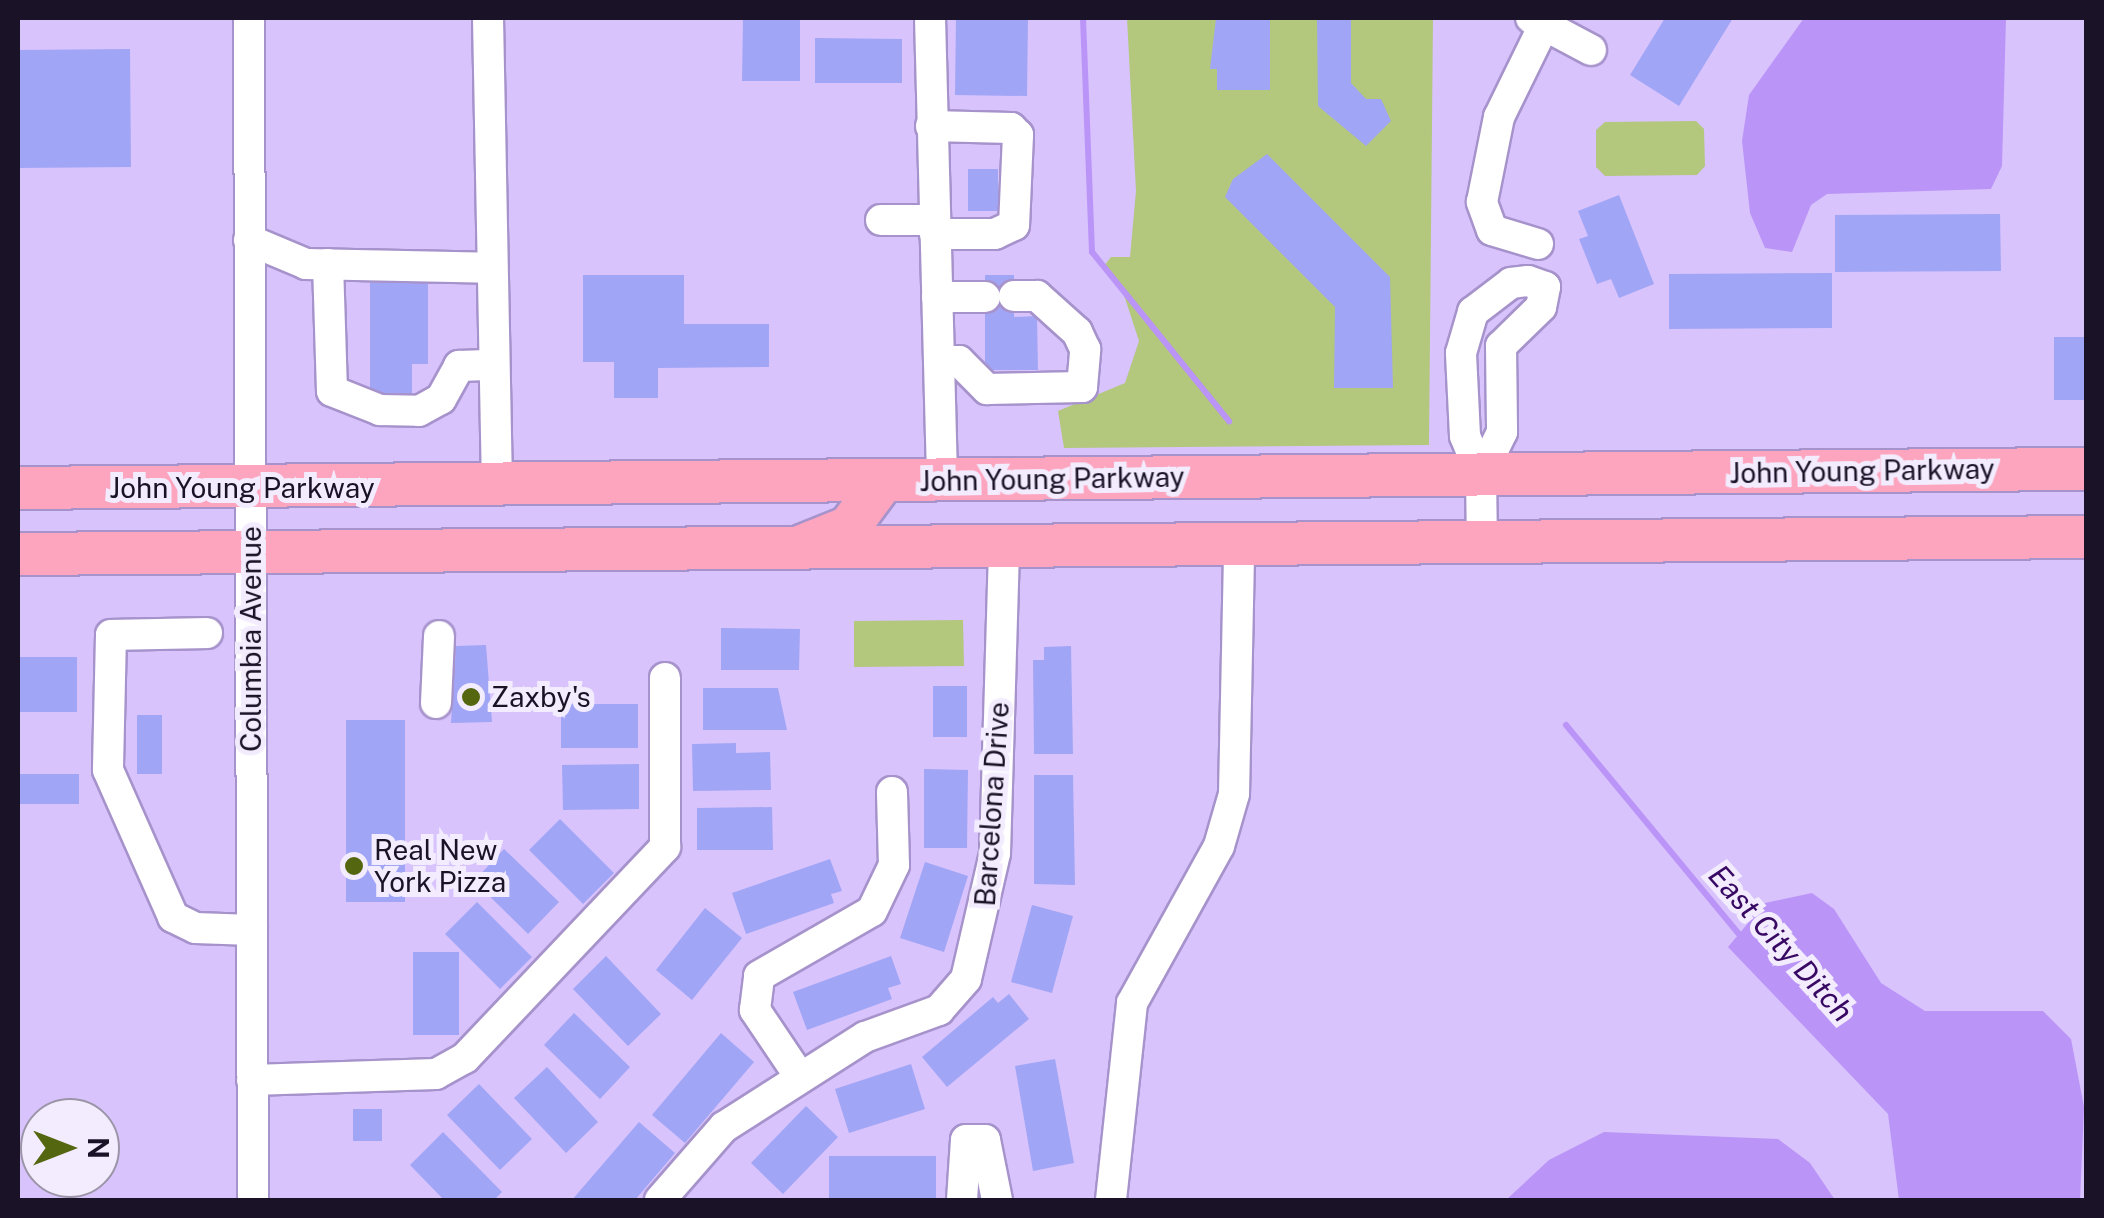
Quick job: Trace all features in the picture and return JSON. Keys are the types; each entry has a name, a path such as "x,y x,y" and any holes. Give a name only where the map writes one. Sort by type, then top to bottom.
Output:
{"highway":[{"name":"John Young Parkway","path":"18,488 249,489 2086,469"},
{"path":"788,552 849,527 882,481"},
{"path":"18,554 788,552 2086,537"}],"street":[{"name":"Columbia Avenue","path":"249,18 253,1200"},
{"path":"488,18 490,268 498,486"},
{"path":"930,18 942,480"},
{"path":"1538,244 1492,230 1482,202 1499,117 1538,21 1590,50"},
{"path":"881,220 996,234 1014,225 1018,135 1012,128 931,126"},
{"path":"250,240 317,264 490,268"},
{"path":"250,291 317,264"},
{"path":"317,264 332,391 380,410 419,411 441,399 459,366 494,365"},
{"path":"1481,475 1502,432 1501,346 1541,307 1545,287 1511,283 1473,312 1461,391 1465,436 1481,475 1482,544"},
{"path":"937,297 1037,296 1057,310 1085,349 1082,387 986,388 959,361 939,361"},
{"path":"1111,1200 1132,1002 1219,846 1234,794 1239,545"},
{"name":"Barcelona Drive","path":"660,1200 724,1127 865,1037 939,1010 966,979 995,853 1004,549"},
{"path":"207,633 111,635 108,770 173,917 196,928 252,930"},
{"path":"436,703 439,636"},
{"path":"252,1080 436,1074 465,1058 665,847 665,678"},
{"path":"800,1077 755,1010 758,976 872,910 894,865 892,792"},
{"path":"962,1200 966,1140 984,1140 997,1200"}],"green space":[{"path":"1127,18 1433,18 1429,445 1064,448 1058,411 1125,383 1139,341 1123,292 1104,266 1111,257 1130,257 1136,191"},
{"path":"1696,121 1704,129 1705,166 1697,175 1605,176 1596,167 1596,130 1605,122"},
{"path":"963,620 964,666 854,667 854,621"}],"water":[{"path":"1804,18 2006,18 2002,166 1991,189 1827,194 1811,205 1792,252 1765,248 1750,213 1742,141 1749,95"},
{"path":"1812,893 1834,909 1881,983 1925,1011 2043,1011 2071,1039 2084,1107 2080,1200 1899,1200 1888,1114 1728,947 1765,903"},
{"path":"1604,1132 1778,1139 1810,1163 1835,1200 1506,1200 1549,1160"}],"building":[{"path":"743,18 800,18 800,81 742,81"},
{"path":"956,18 1028,18 1027,96 955,95"},
{"path":"1216,18 1270,18 1270,90 1217,90 1217,69 1210,69"},
{"path":"1317,18 1351,18 1351,83 1366,99 1381,99 1391,121 1366,146 1318,106"},
{"path":"1665,18 1733,18 1679,106 1630,75"},
{"path":"815,38 902,39 902,83 815,83"},
{"path":"130,49 131,167 18,168 18,50"},
{"path":"1267,154 1390,277 1393,388 1334,388 1335,307 1225,197 1233,179"},
{"path":"968,169 998,169 998,211 968,211"},
{"path":"1619,195 1654,284 1619,298 1611,279 1597,284 1579,239 1588,236 1578,211"},
{"path":"2000,214 2001,271 1835,272 1835,215"},
{"path":"1832,273 1832,328 1669,329 1669,274"},
{"path":"583,275 684,275 684,324 769,324 769,367 658,368 658,398 614,398 614,362 583,362"},
{"path":"985,275 1014,275 1014,317 1037,316 1038,370 985,370"},
{"path":"370,283 428,283 428,364 412,364 412,401 370,400"},
{"path":"2054,337 2086,337 2086,400 2054,400"},
{"path":"721,628 800,629 799,670 721,670"},
{"path":"486,645 492,722 451,723 456,646"},
{"path":"1071,646 1073,754 1034,754 1033,660 1044,660 1044,647"},
{"path":"18,657 77,657 77,712 18,712"},
{"path":"933,686 967,686 967,737 933,737"},
{"path":"703,688 778,688 787,730 703,730"},
{"path":"561,704 638,704 638,748 561,748"},
{"path":"137,715 162,715 162,774 137,774"},
{"path":"346,720 405,720 405,902 346,902"},
{"path":"736,743 736,753 770,752 771,790 693,791 692,744"},
{"path":"639,764 639,809 563,810 562,765"},
{"path":"924,769 968,770 967,848 924,848"},
{"path":"18,774 79,774 79,804 18,804"},
{"path":"1034,775 1073,775 1075,885 1034,884"},
{"path":"772,807 773,850 697,850 697,808"},
{"path":"560,819 614,873 583,904 529,850"},
{"path":"504,849 559,902 528,934 474,881"},
{"path":"830,859 842,891 831,894 834,903 746,934 732,893"},
{"path":"925,862 968,876 944,952 900,938"},
{"path":"477,902 532,957 500,989 445,934"},
{"path":"1032,905 1073,916 1052,993 1011,982"},
{"path":"705,908 742,938 692,1000 656,970"},
{"path":"413,952 459,952 459,1035 413,1035"},
{"path":"606,956 661,1014 628,1046 573,989"},
{"path":"891,956 901,984 888,988 892,999 807,1030 793,992"},
{"path":"1009,994 1029,1019 947,1087 922,1057 993,997 998,1003"},
{"path":"574,1013 630,1067 600,1099 544,1045"},
{"path":"721,1033 754,1062 685,1143 652,1115"},
{"path":"1055,1059 1074,1163 1033,1171 1015,1066"},
{"path":"911,1064 925,1109 849,1133 835,1089"},
{"path":"547,1067 598,1122 566,1153 514,1098"},
{"path":"479,1084 532,1139 500,1170 447,1115"},
{"path":"806,1106 838,1137 783,1194 751,1163"},
{"path":"353,1109 382,1109 382,1141 353,1141"},
{"path":"639,1122 675,1153 635,1200 572,1200"},
{"path":"443,1132 502,1192 494,1200 444,1200 410,1165"},
{"path":"829,1156 936,1156 936,1200 829,1200"}],"waterway":[{"name":"East City Ditch","path":"1083,18 1092,252 1229,421"},
{"name":"East City Ditch","path":"1566,725 1744,940"}],"place":[{"name":"Zaxby's","path":"471,697"},
{"name":"Real New York Pizza","path":"354,866"}]}
